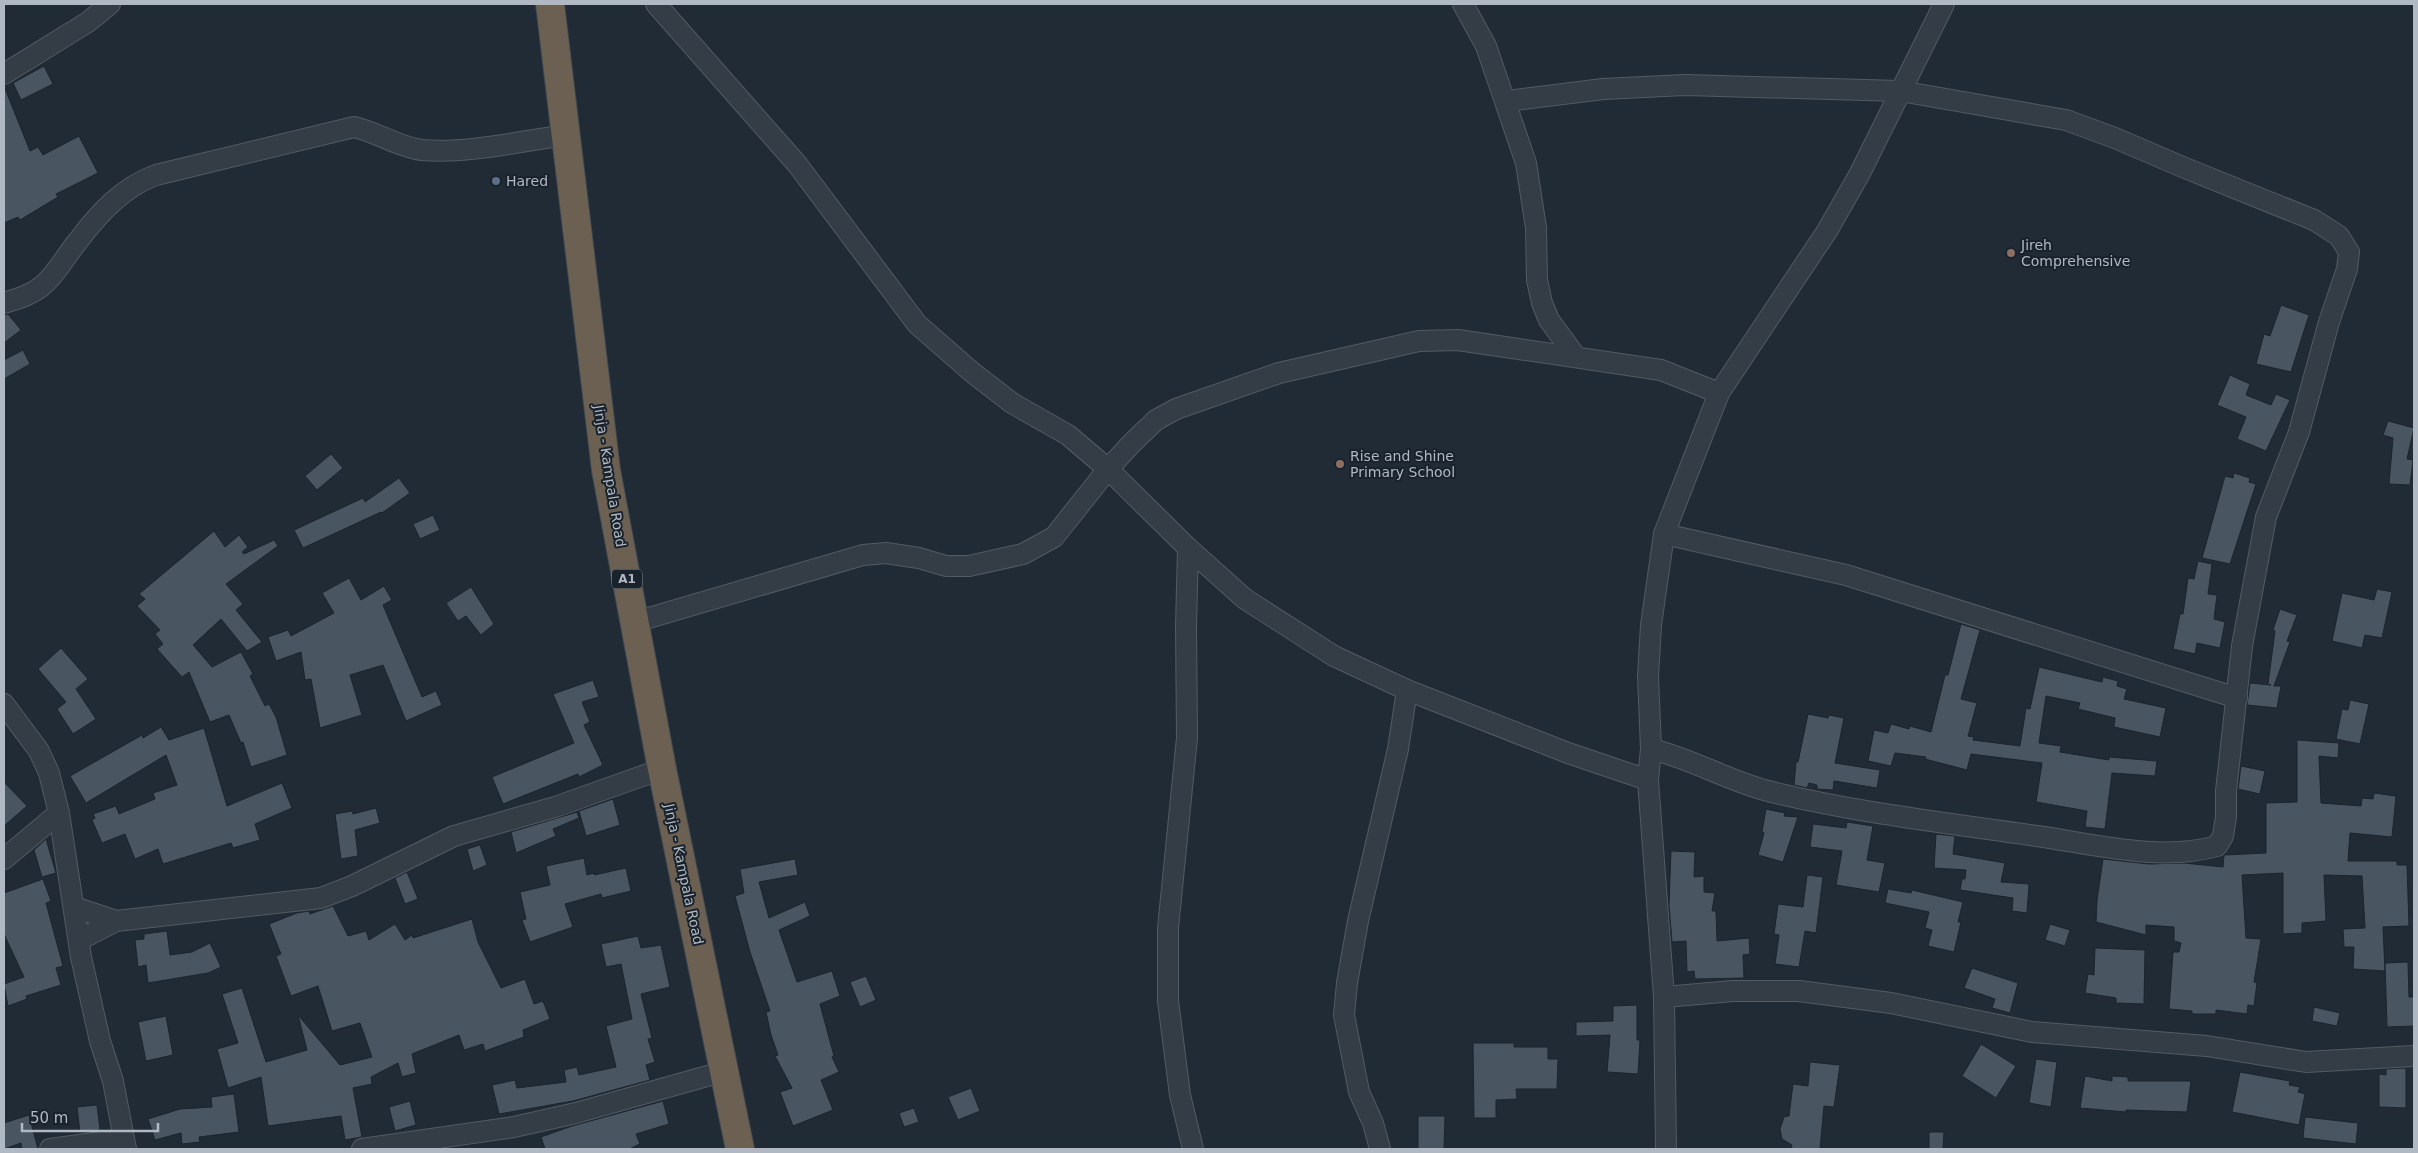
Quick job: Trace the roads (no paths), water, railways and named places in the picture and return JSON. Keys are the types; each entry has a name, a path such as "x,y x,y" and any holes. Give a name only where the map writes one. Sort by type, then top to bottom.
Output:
{"highway":[{"name":"Jinja - Kampala Road","path":"550,4 606,470 636,622 662,769 740,1149"}],"street":[{"path":"4,74 88,22 110,4"},
{"path":"656,4 797,164 917,324 973,373 1012,402 1068,435 1108,469 1188,548 1245,599 1334,656 1407,690 1568,753 1648,780"},
{"path":"1463,4 1486,46 1507,101 1526,163 1536,228 1537,280 1542,303 1549,320 1576,357"},
{"path":"1666,1149 1664,997 1648,780 1651,749 1648,676 1651,625 1664,534 1719,392 1827,231 1859,175 1944,4"},
{"path":"1507,101 1603,89 1685,85 1900,91 2066,120 2314,220 2339,236 2349,252 2347,270 2329,322 2299,432 2266,517 2242,646 2223,836 2217,846 2197,852 2146,851 1891,815 1771,792 1674,754 1651,749"},
{"path":"4,303 20,298 42,286 78,240 117,197 138,181 156,175 354,127 371,130 390,140 421,150 452,150 566,135"},
{"path":"636,622 863,555 886,553 919,558 946,566 969,566 1023,554 1054,537 1108,469 1156,420 1204,398 1279,373 1419,341 1458,340 1661,370 1719,392"},
{"path":"1664,534 1846,575 2237,698"},
{"path":"1188,548 1186,626 1188,738 1168,928 1168,1001 1180,1095 1193,1149"},
{"path":"1380,1149 1374,1123 1359,1092 1344,1015 1347,983 1358,921 1398,749 1407,690"},
{"path":"4,704 39,751 49,773 59,813 81,957 100,1041 113,1081 125,1144 50,1149"},
{"path":"79,940 116,921 321,898 352,886 454,836 555,807 662,769"},
{"path":"4,858 59,813"},
{"path":"74,907 116,921"},
{"path":"1664,997 1733,991 1798,991 1891,1004 2032,1032 2207,1046 2306,1062 2414,1056"},
{"path":"362,1149 523,1125 576,1113 725,1071"}],"place":[{"name":"Hared","path":"496,181"},
{"name":"Jireh Comprehensive","path":"2011,253"},
{"name":"Rise and Shine Primary School","path":"1340,464"}]}
